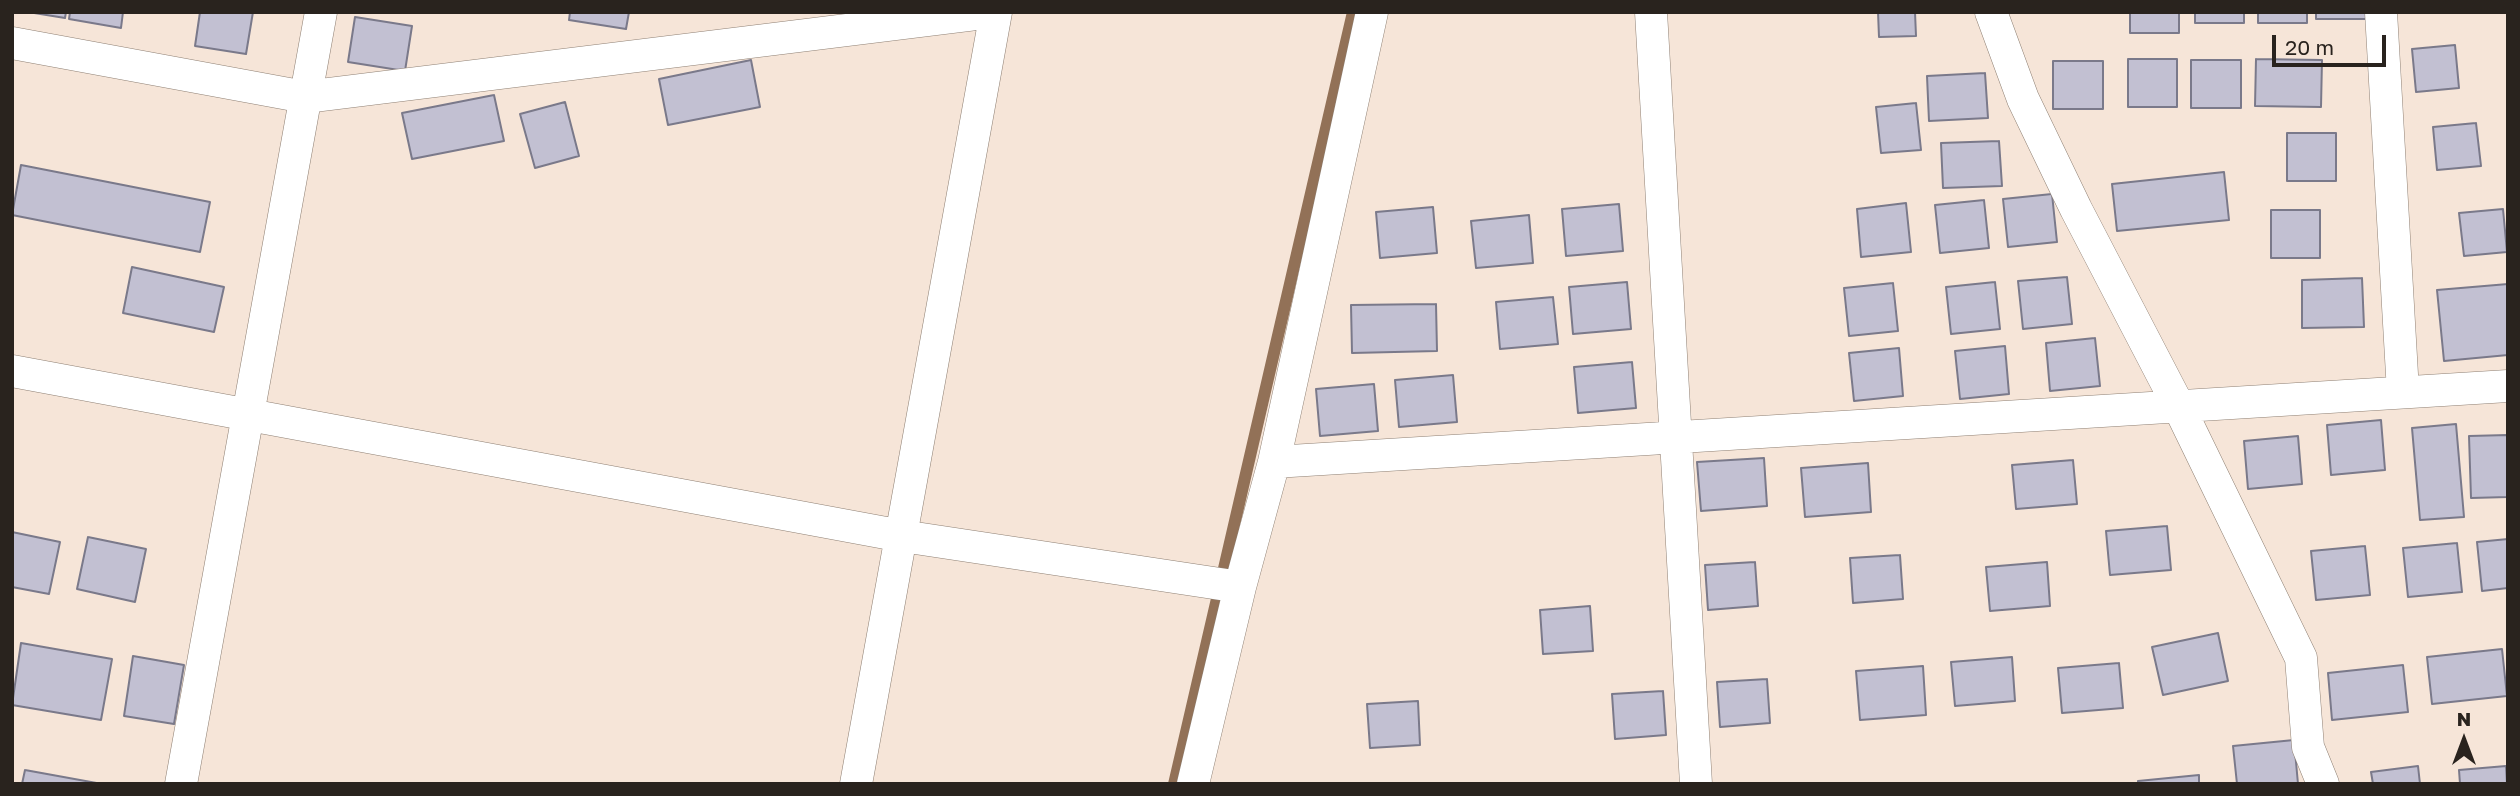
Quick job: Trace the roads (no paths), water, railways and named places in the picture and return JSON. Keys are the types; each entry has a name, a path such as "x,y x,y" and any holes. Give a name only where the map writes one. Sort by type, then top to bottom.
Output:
{"street":[{"path":"181,784 321,12"},
{"path":"12,43 305,97 994,12 856,784"},
{"path":"1193,784 1240,587 1275,462 1372,12"},
{"path":"1651,12 1696,784"},
{"path":"1991,12 2035,124 2178,405 2301,658 2308,747 2323,784"},
{"path":"2381,12 2403,392"},
{"path":"12,371 248,412 902,536 1240,587"},
{"path":"1275,462 2508,386"}],"waterway":[{"path":"1174,784 1353,12"}]}
